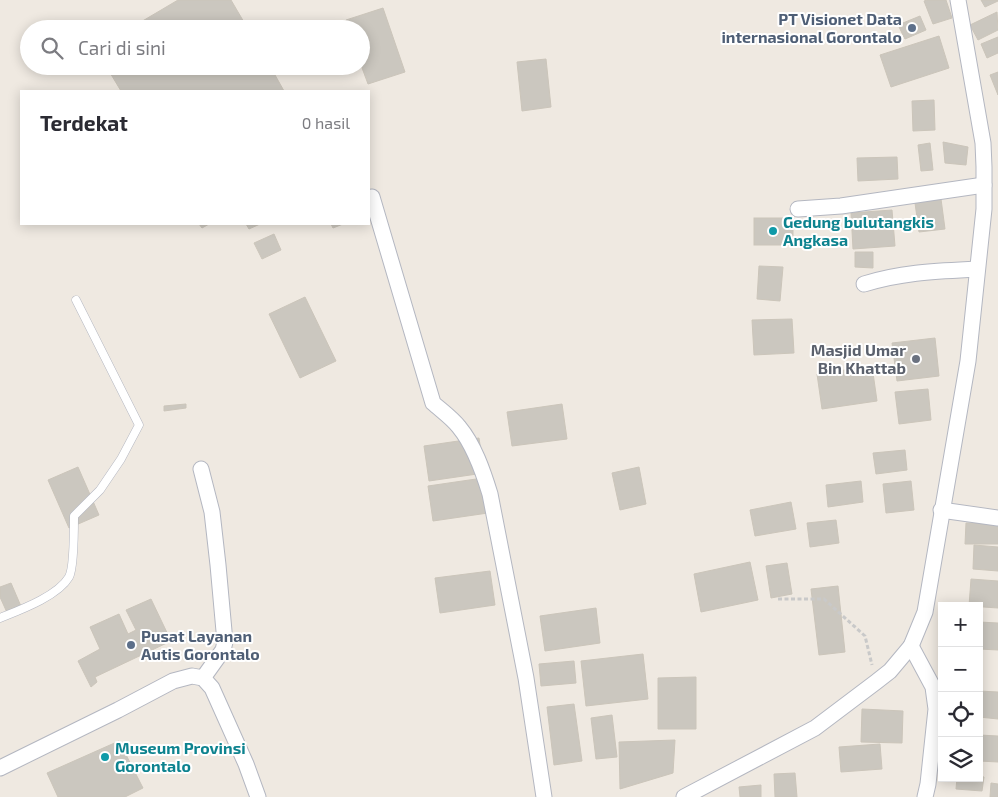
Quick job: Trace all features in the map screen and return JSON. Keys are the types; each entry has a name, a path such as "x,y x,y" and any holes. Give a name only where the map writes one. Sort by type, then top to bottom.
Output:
{"street":[{"path":"684,797 815,728 876,682 890,671 911,646 925,612 968,361 984,185 982,143 958,0"},
{"path":"798,209 841,206 984,185"},
{"path":"372,197 433,403 459,427 485,476 528,687 544,797"},
{"path":"864,284 922,272 977,269"},
{"path":"201,469 212,512 225,642 223,650 203,678"},
{"path":"941,510 998,518"},
{"path":"911,646 933,687 936,709 928,784 924,797"},
{"path":"0,768 110,715 173,681 192,676 203,678 212,688 246,764 258,797"}],"lane":[{"path":"0,618 55,592 69,577 74,546 74,516 100,490 121,458 139,425 76,300"}],"path":[{"path":"778,599 824,599 865,636 876,682"}],"building":[{"path":"178,0 231,0 243,20 144,20"},
{"path":"946,0 952,18 933,24 924,1"},
{"path":"981,0 998,0 998,1 985,7"},
{"path":"383,8 405,72 368,84 365,75 370,75 370,20 346,20"},
{"path":"997,12 998,30 978,40 970,25"},
{"name":"PT Visionet Data internasional Gorontalo","path":"920,16 926,30 905,39 898,25"},
{"path":"939,36 949,68 891,87 880,55"},
{"path":"998,37 998,53 987,58 981,44"},
{"path":"546,59 551,107 522,111 517,62"},
{"path":"998,72 998,95 990,75"},
{"path":"111,75 275,75 283,90 120,90"},
{"path":"934,100 935,130 913,131 912,101"},
{"path":"943,142 968,147 966,165 945,163"},
{"path":"930,143 933,170 921,171 918,145"},
{"path":"897,157 898,179 858,181 857,158"},
{"path":"941,199 945,229 919,232 915,203"},
{"path":"892,210 895,246 853,249 851,213"},
{"name":"Gedung bulutangkis Angkasa","path":"754,218 793,218 793,245 754,245"},
{"path":"247,225 258,225 249,229"},
{"path":"274,234 281,250 262,259 254,243"},
{"path":"855,252 873,252 873,268 855,267"},
{"path":"759,266 783,267 780,301 757,299"},
{"path":"305,297 336,361 300,378 269,314"},
{"path":"792,319 794,353 754,355 752,320"},
{"name":"Masjid Umar Bin Khattab","path":"935,338 939,376 897,381 892,343"},
{"path":"872,366 877,401 822,409 817,374"},
{"path":"928,389 931,420 899,424 895,392"},
{"path":"186,404 186,408 164,411 164,406"},
{"path":"562,404 567,439 512,446 507,412"},
{"path":"479,438 484,473 429,481 424,446"},
{"path":"905,450 907,470 876,474 873,453"},
{"path":"78,467 99,515 69,528 48,480"},
{"path":"639,467 646,504 620,510 612,473"},
{"path":"483,478 488,513 433,521 428,486"},
{"path":"861,481 863,502 828,507 826,485"},
{"path":"911,481 914,510 886,513 883,484"},
{"path":"791,502 796,529 755,536 750,510"},
{"path":"836,520 839,543 810,547 807,523"},
{"path":"966,523 998,524 998,544 965,544"},
{"path":"974,545 998,547 998,571 973,569"},
{"path":"750,562 758,600 701,612 694,574"},
{"path":"787,563 792,594 771,598 766,566"},
{"path":"490,571 495,605 440,613 435,578"},
{"path":"971,579 998,581 998,608 983,607 983,602 969,602"},
{"path":"11,583 23,611 9,617 0,597 0,587"},
{"path":"838,586 845,652 819,655 811,589"},
{"name":"Pusat Layanan Autis Gorontalo","path":"151,599 171,641 95,677 97,682 91,687 78,661 100,649 90,627 119,614 128,634 136,630 126,610"},
{"path":"596,608 600,643 545,651 540,616"},
{"path":"983,622 998,623 998,650 983,649"},
{"path":"643,654 648,699 586,706 581,661"},
{"path":"574,661 576,683 541,686 539,664"},
{"path":"696,677 696,729 658,729 658,678"},
{"path":"983,691 998,692 998,719 983,717"},
{"path":"574,704 582,761 554,765 547,707"},
{"path":"862,709 903,711 902,743 861,742"},
{"path":"612,715 617,757 596,759 591,718"},
{"path":"983,735 998,736 998,762 983,761"},
{"path":"675,740 673,773 620,789 619,742"},
{"name":"Museum Provinsi Gorontalo","path":"119,741 143,788 125,797 58,797 47,773"},
{"path":"880,744 882,769 841,772 839,747"},
{"path":"795,773 797,797 775,797 774,774"},
{"path":"984,777 982,791 956,789 957,782 983,782"},
{"path":"991,783 998,784 998,797 990,797"},
{"path":"761,785 761,797 740,797 739,787"}],"place":[{"name":"PT Visionet Data internasional Gorontalo","path":"912,28"},
{"name":"Gedung bulutangkis Angkasa","path":"773,231"},
{"name":"Masjid Umar Bin Khattab","path":"916,359"},
{"name":"Pusat Layanan Autis Gorontalo","path":"131,645"},
{"name":"Museum Provinsi Gorontalo","path":"105,757"}]}
